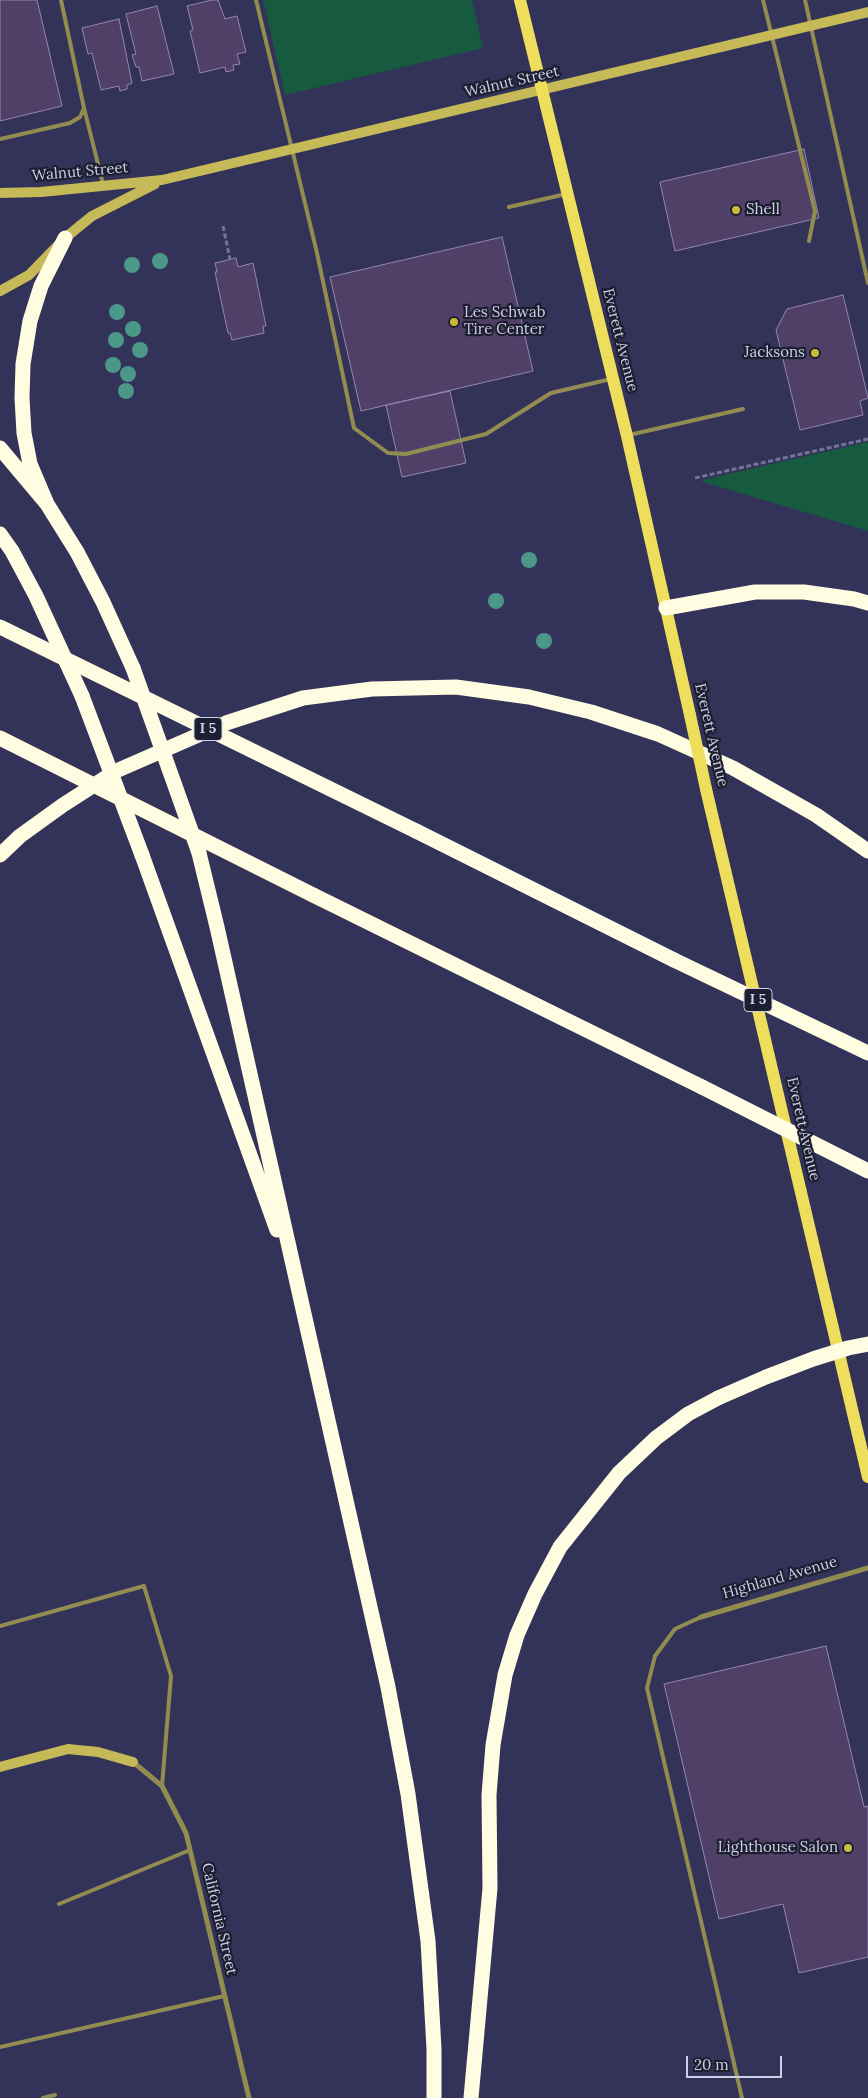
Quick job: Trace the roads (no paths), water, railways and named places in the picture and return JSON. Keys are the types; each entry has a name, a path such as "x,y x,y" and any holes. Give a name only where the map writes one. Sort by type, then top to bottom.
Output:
{"highway":[{"path":"65,238 41,286 30,321 23,364 24,433 30,464 47,504 103,602 133,668 198,853 218,927 388,1687 406,1785 428,1941 434,2049 434,2098"},
{"path":"0,448 47,504"},
{"path":"0,534 12,551 36,596 82,696 142,855 298,1290"},
{"path":"666,608 755,592 804,592 854,599 868,603"},
{"name":"I 5","path":"0,626 674,960 868,1053"},
{"path":"0,855 20,836 116,771 226,723 303,698 372,689 456,687 529,697 591,712 658,734 733,768 816,815 868,851"},
{"path":"0,738 313,895 702,1086 868,1171"},
{"path":"471,2098 490,1888 489,1795 493,1745 505,1675 517,1635 535,1594 560,1547 619,1473 656,1438 688,1414 718,1398 813,1359 868,1344"}],"main road":[{"name":"Everett Avenue","path":"520,0 627,436 706,789 868,1477"},
{"name":"Walnut Street","path":"0,192 41,192 162,180 868,12"},
{"name":"Walnut Street","path":"0,291 30,275 65,238 92,216 162,180"},
{"path":"0,1768 68,1749 98,1752 133,1762"}],"street":[{"name":"Highland Avenue","path":"701,1617 868,1568"},
{"name":"California Street","path":"133,1762 162,1786 186,1833 249,2098"}],"lane":[{"path":"61,0 84,108 104,186"},
{"path":"256,0 317,253 354,428 388,453 406,454 486,434 551,393 613,378"},
{"path":"763,0 815,211 809,242"},
{"path":"805,0 868,283"},
{"path":"0,139 70,123 80,117 84,108"},
{"path":"509,207 568,194"},
{"path":"627,436 743,408"},
{"path":"0,1626 144,1586 171,1676 162,1786"},
{"path":"701,1617 675,1629 655,1656 647,1688 742,2098"},
{"path":"59,1904 190,1850"},
{"path":"0,2047 224,1996"},
{"path":"43,2098 55,2095"}],"place":[{"name":"Shell","path":"736,210"},
{"name":"Les Schwab Tire Center","path":"454,322"},
{"name":"Jacksons","path":"815,353"},
{"name":"Lighthouse Salon","path":"848,1848"}]}
